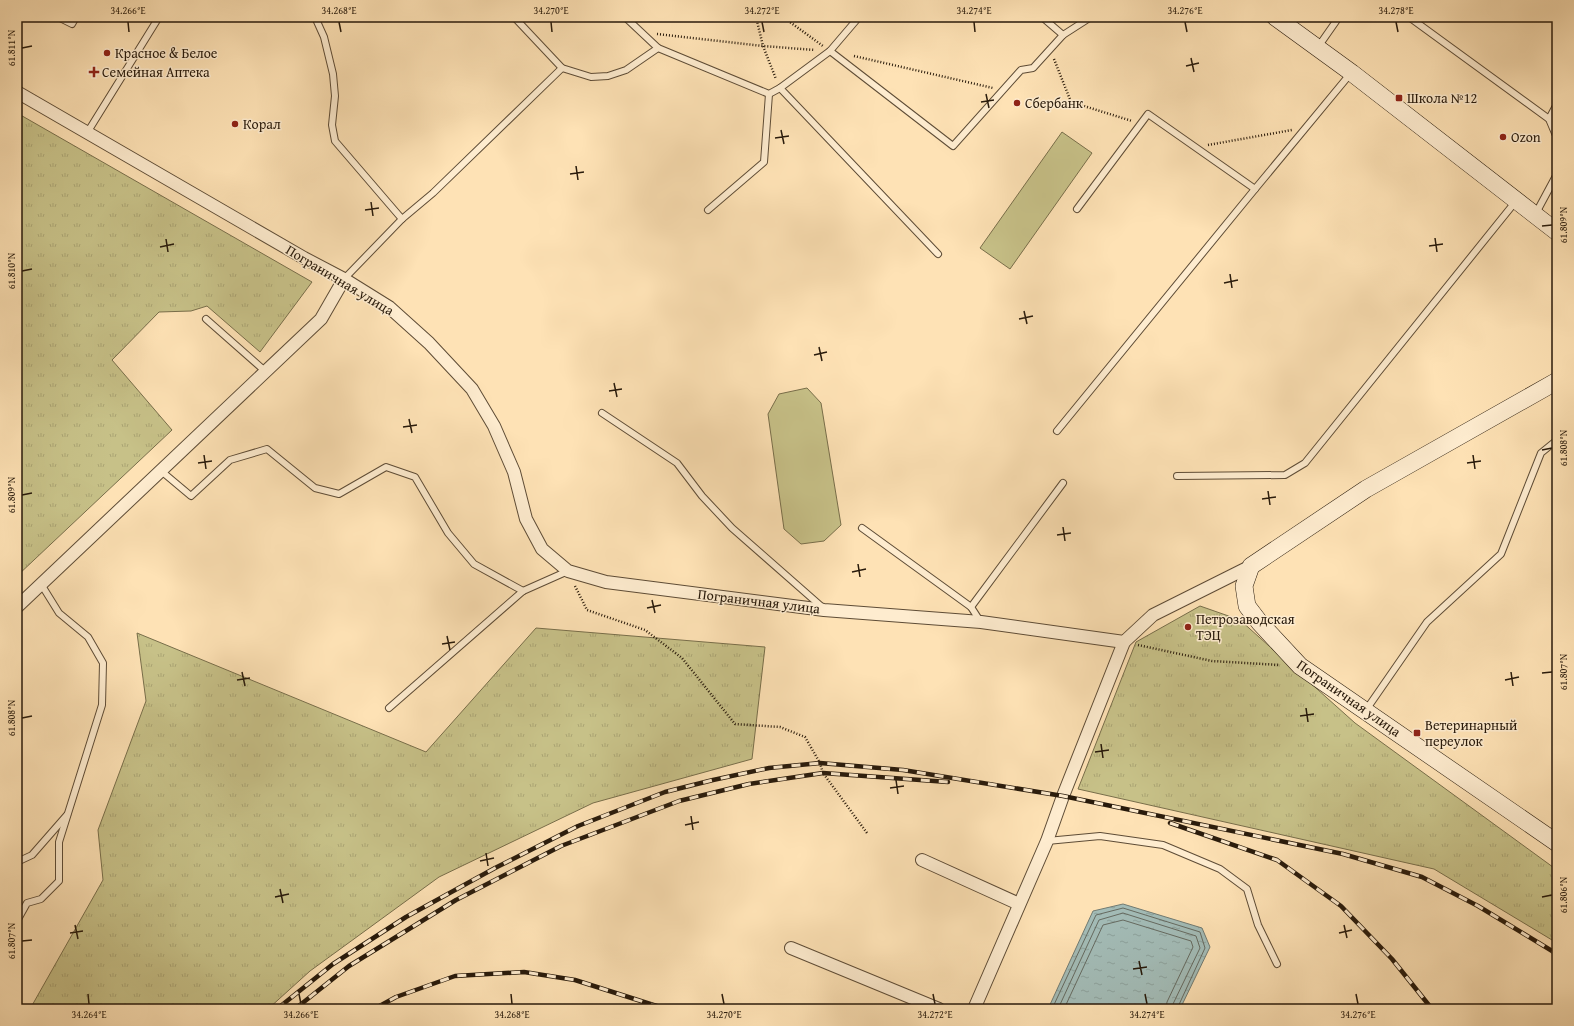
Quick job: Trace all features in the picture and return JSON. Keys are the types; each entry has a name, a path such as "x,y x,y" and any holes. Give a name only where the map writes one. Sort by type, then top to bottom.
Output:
{"main road":[{"path":"1275,17 1352,73 1534,216 1557,232"},
{"path":"1251,566 1366,490 1557,381"},
{"name":"Пограничная улица","path":"1251,566 1244,586 1247,606 1260,623 1300,666 1557,843"}],"street":[{"name":"Пограничная улица","path":"17,92 344,279 389,307 429,343 472,389 494,426 514,472 526,519 542,549 568,571 606,582 824,610 981,622 1124,642"},
{"path":"17,607 321,319 344,279"},
{"path":"974,1009 1047,841 1062,796 1124,642 1153,616 1251,566"},
{"path":"922,860 1020,904"},
{"path":"791,948 939,1009"}],"lane":[{"path":"58,17 72,24 76,17"},
{"path":"87,133 159,17"},
{"path":"315,17 324,37 333,74 335,96 332,125 335,141 402,219"},
{"path":"514,17 562,68 591,78 608,76 626,70 658,48"},
{"path":"625,17 658,48 770,94"},
{"path":"770,94 830,51 859,17"},
{"path":"1042,17 1063,35"},
{"path":"830,51 952,146 1021,70 1033,68 1063,35 1091,17"},
{"path":"1317,48 1339,17"},
{"path":"1409,17 1550,119 1557,138"},
{"path":"344,279 402,219 433,193 562,68"},
{"path":"1056,431 1352,73"},
{"path":"780,88 938,254"},
{"path":"708,210 764,162 770,94"},
{"path":"1550,119 1557,104"},
{"path":"1077,209 1148,114 1255,189"},
{"path":"1534,216 1557,174"},
{"path":"1177,476 1285,475 1305,463 1516,201"},
{"path":"206,318 265,371"},
{"path":"602,413 677,464 702,496 732,528 824,610"},
{"path":"1365,711 1427,622 1501,554 1541,453 1557,440"},
{"path":"160,470 191,496 230,460 267,449 315,488 339,494 386,468 415,477 448,533 474,564 523,591"},
{"path":"971,608 1063,483"},
{"path":"862,528 971,608 981,622"},
{"path":"389,708 523,591 568,571"},
{"path":"17,921 27,903 41,898 59,881 59,842 70,812 102,705 103,663 88,637 59,612 41,584"},
{"path":"17,862 32,855 70,812"},
{"path":"1047,841 1100,836 1163,845 1220,868 1247,889 1258,925 1277,964"}],"path":[{"path":"756,17 763,46 780,88"},
{"path":"783,17 830,51"},
{"path":"1050,50 1071,102 1140,124"},
{"path":"1196,147 1306,128"},
{"path":"568,571 587,610 645,630 682,658 735,724 780,727 805,737 820,763 823,773 867,833"},
{"path":"1124,642 1212,661 1300,666"}],"green space":[{"path":"17,113 312,282 260,352 207,306 191,311 159,312 112,360 172,430 17,576"},
{"path":"1062,132 1092,153 1010,269 980,248"},
{"path":"807,388 821,403 841,525 824,541 801,544 784,529 768,414 779,394"},
{"path":"1200,606 1240,620 1355,723 1557,870 1557,943 1434,869 1078,789 1136,642"},
{"path":"536,628 765,647 752,759 593,803 439,877 310,971 268,1009 30,1009 103,880 98,830 146,701 137,633 426,752"}],"water":[{"path":"1123,904 1202,928 1210,947 1180,1009 1048,1009 1093,911"}],"railway":[{"path":"277,1009 333,964 406,917 495,868 578,826 665,792 769,768 820,763 903,770 1063,796 1343,854 1422,877 1478,906 1557,954"},
{"path":"295,1009 349,966 456,900 561,846 679,801 749,784 823,773 948,782"},
{"path":"1170,823 1277,860 1341,906 1392,959 1432,1009"},
{"path":"374,1009 396,997 455,976 524,972 575,980 666,1009"}],"place":[{"name":"Красное & Белое","path":"107,53"},
{"name":"Семейная Аптека","path":"94,72"},
{"name":"Школа №12","path":"1399,98"},
{"name":"Сбербанк","path":"1017,103"},
{"name":"Корал","path":"235,124"},
{"name":"Ozon","path":"1503,137"},
{"name":"Петрозаводская ТЭЦ","path":"1188,627"},
{"name":"Ветеринарный переулок","path":"1417,733"}]}
